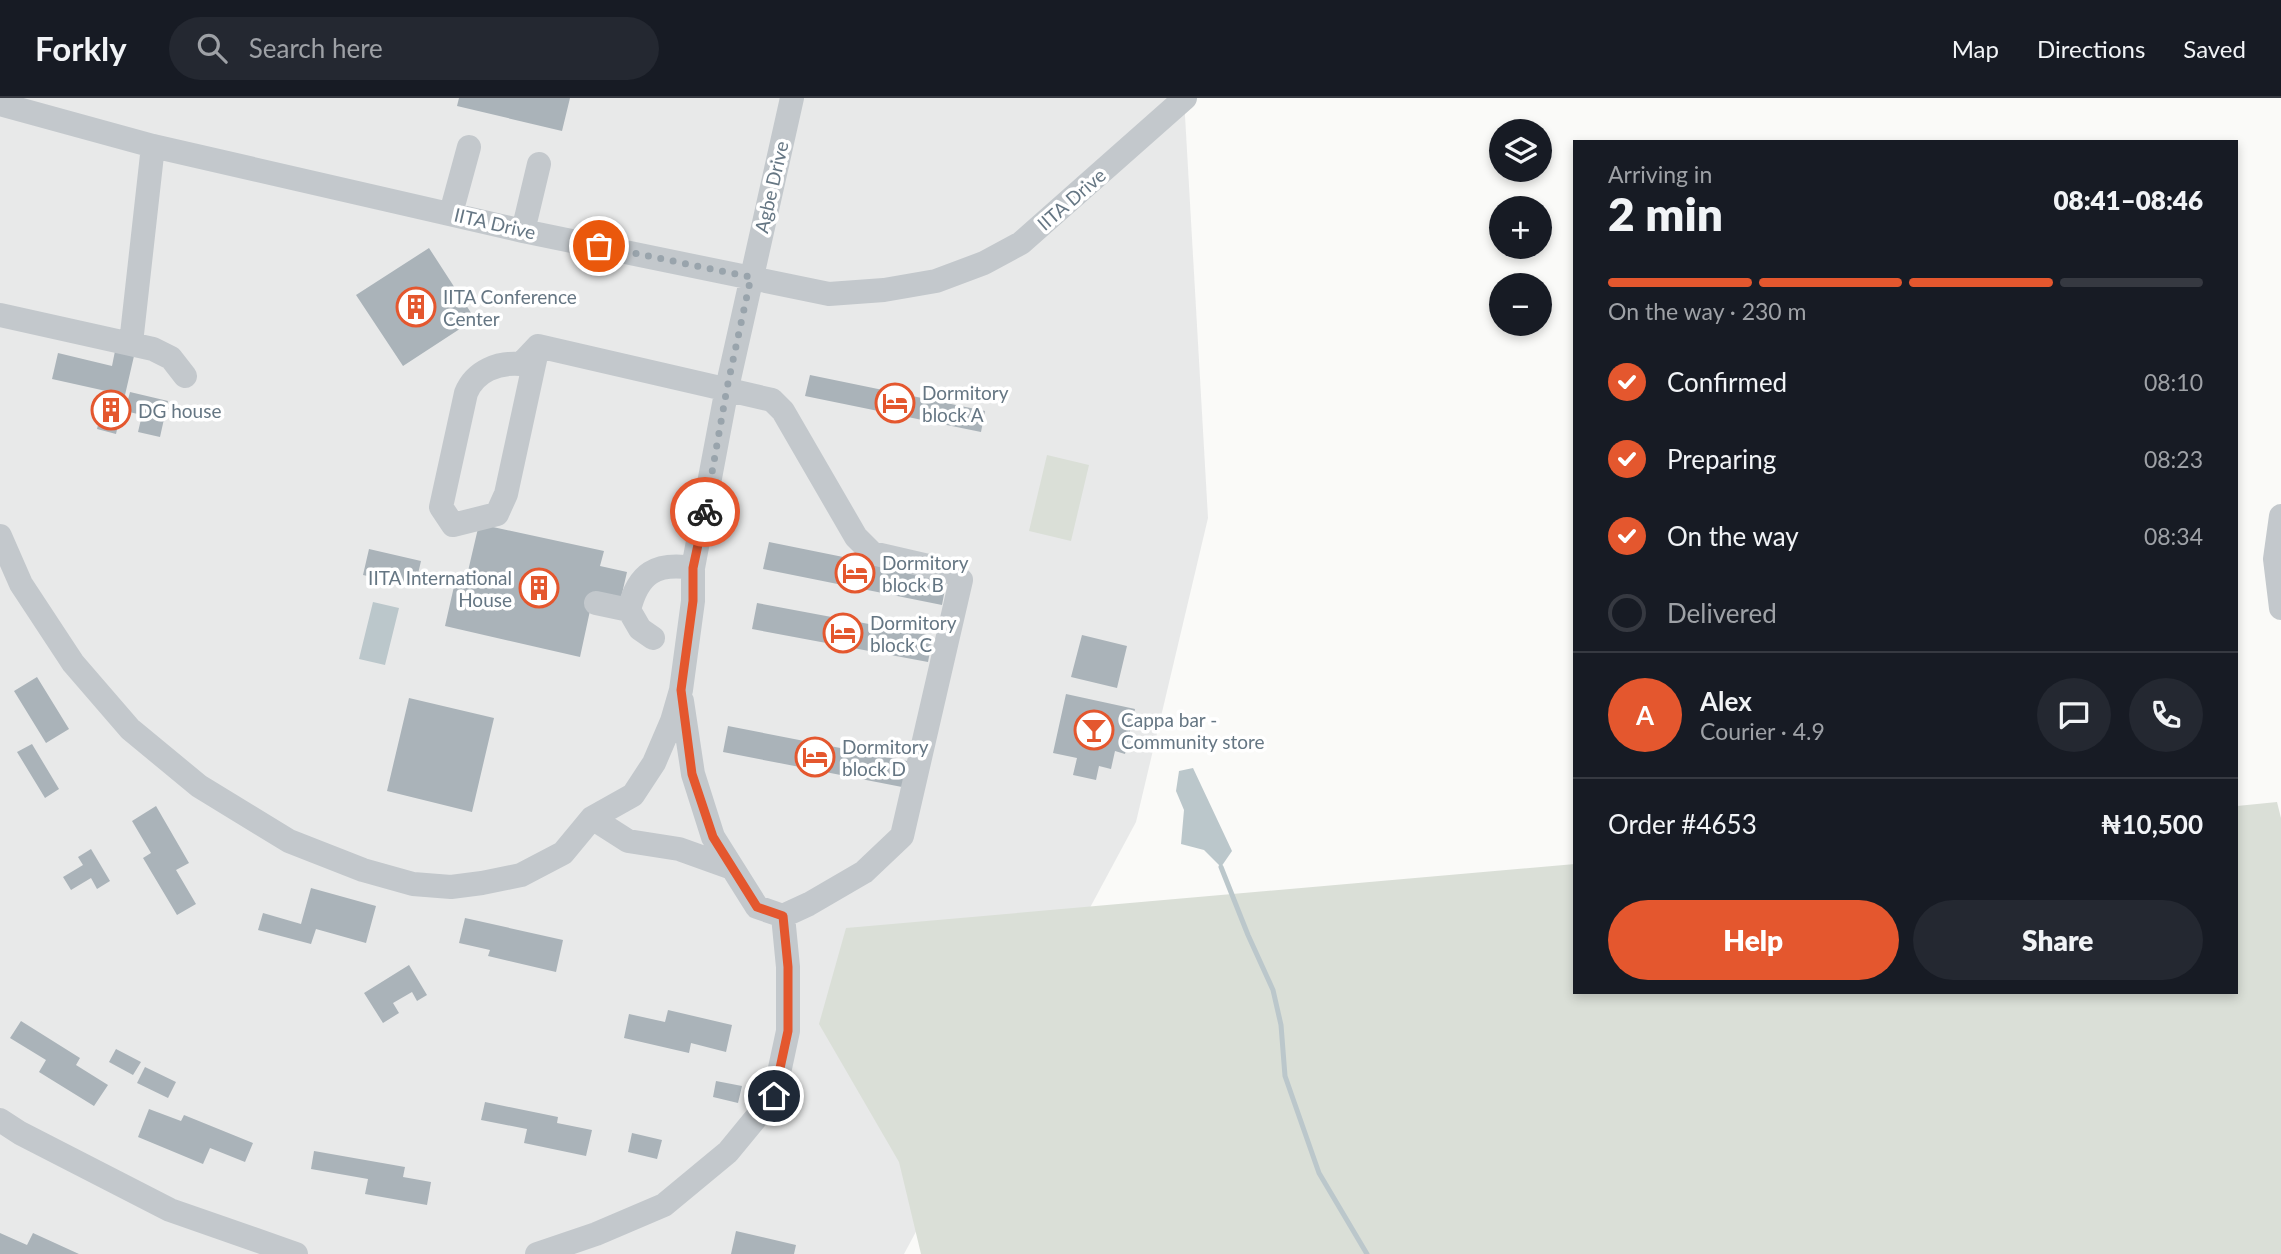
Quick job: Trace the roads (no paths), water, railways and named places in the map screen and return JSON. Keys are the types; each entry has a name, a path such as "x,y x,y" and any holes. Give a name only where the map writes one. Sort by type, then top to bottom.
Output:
{"street":[{"name":"Agbe Drive","path":"681,690 693,601 693,568 727,388 792,98"},
{"name":"IITA Drive","path":"0,104 153,146 523,230 830,294 884,290 936,281 984,263 1021,243 1185,98"},
{"path":"131,343 153,146"},
{"path":"452,213 468,147"},
{"path":"523,230 538,164"},
{"path":"0,315 153,349 171,359 185,376"},
{"path":"538,345 772,400 782,411 856,537 872,553 950,571 961,580 902,836 863,872 783,916 757,907 713,837 692,774 681,690"},
{"path":"538,345 506,495 497,514 453,525 441,508 470,383 491,367 505,363 521,364 538,345"},
{"path":"2281,516 2274,559 2281,608"},
{"path":"0,536 20,584 73,663 130,729 199,786 289,841 363,870 413,884 451,887 521,875 563,853 592,818 633,795 654,763 672,721 681,690"},
{"path":"653,638 640,629 629,610 632,596 645,576 656,569 678,566 693,568"},
{"path":"596,603 629,610"},
{"path":"592,818 628,841 679,849 732,868"},
{"path":"537,1254 596,1234 664,1205 728,1152 774,1096 788,1031 788,967 783,916"},
{"path":"0,1120 20,1133 170,1210 296,1254"}],"waterway":[{"path":"1221,867 1273,990 1281,1025 1285,1076 1319,1173 1367,1254"}],"place":[{"name":"IITA Conference Center","path":"416,307"},
{"name":"Dormitory block A","path":"895,403"},
{"name":"DG house","path":"111,410"},
{"name":"Dormitory block B","path":"855,573"},
{"name":"IITA International House","path":"539,588"},
{"name":"Dormitory block C","path":"843,633"},
{"name":"Cappa bar - Community store","path":"1094,730"},
{"name":"Dormitory block D","path":"815,757"}]}
